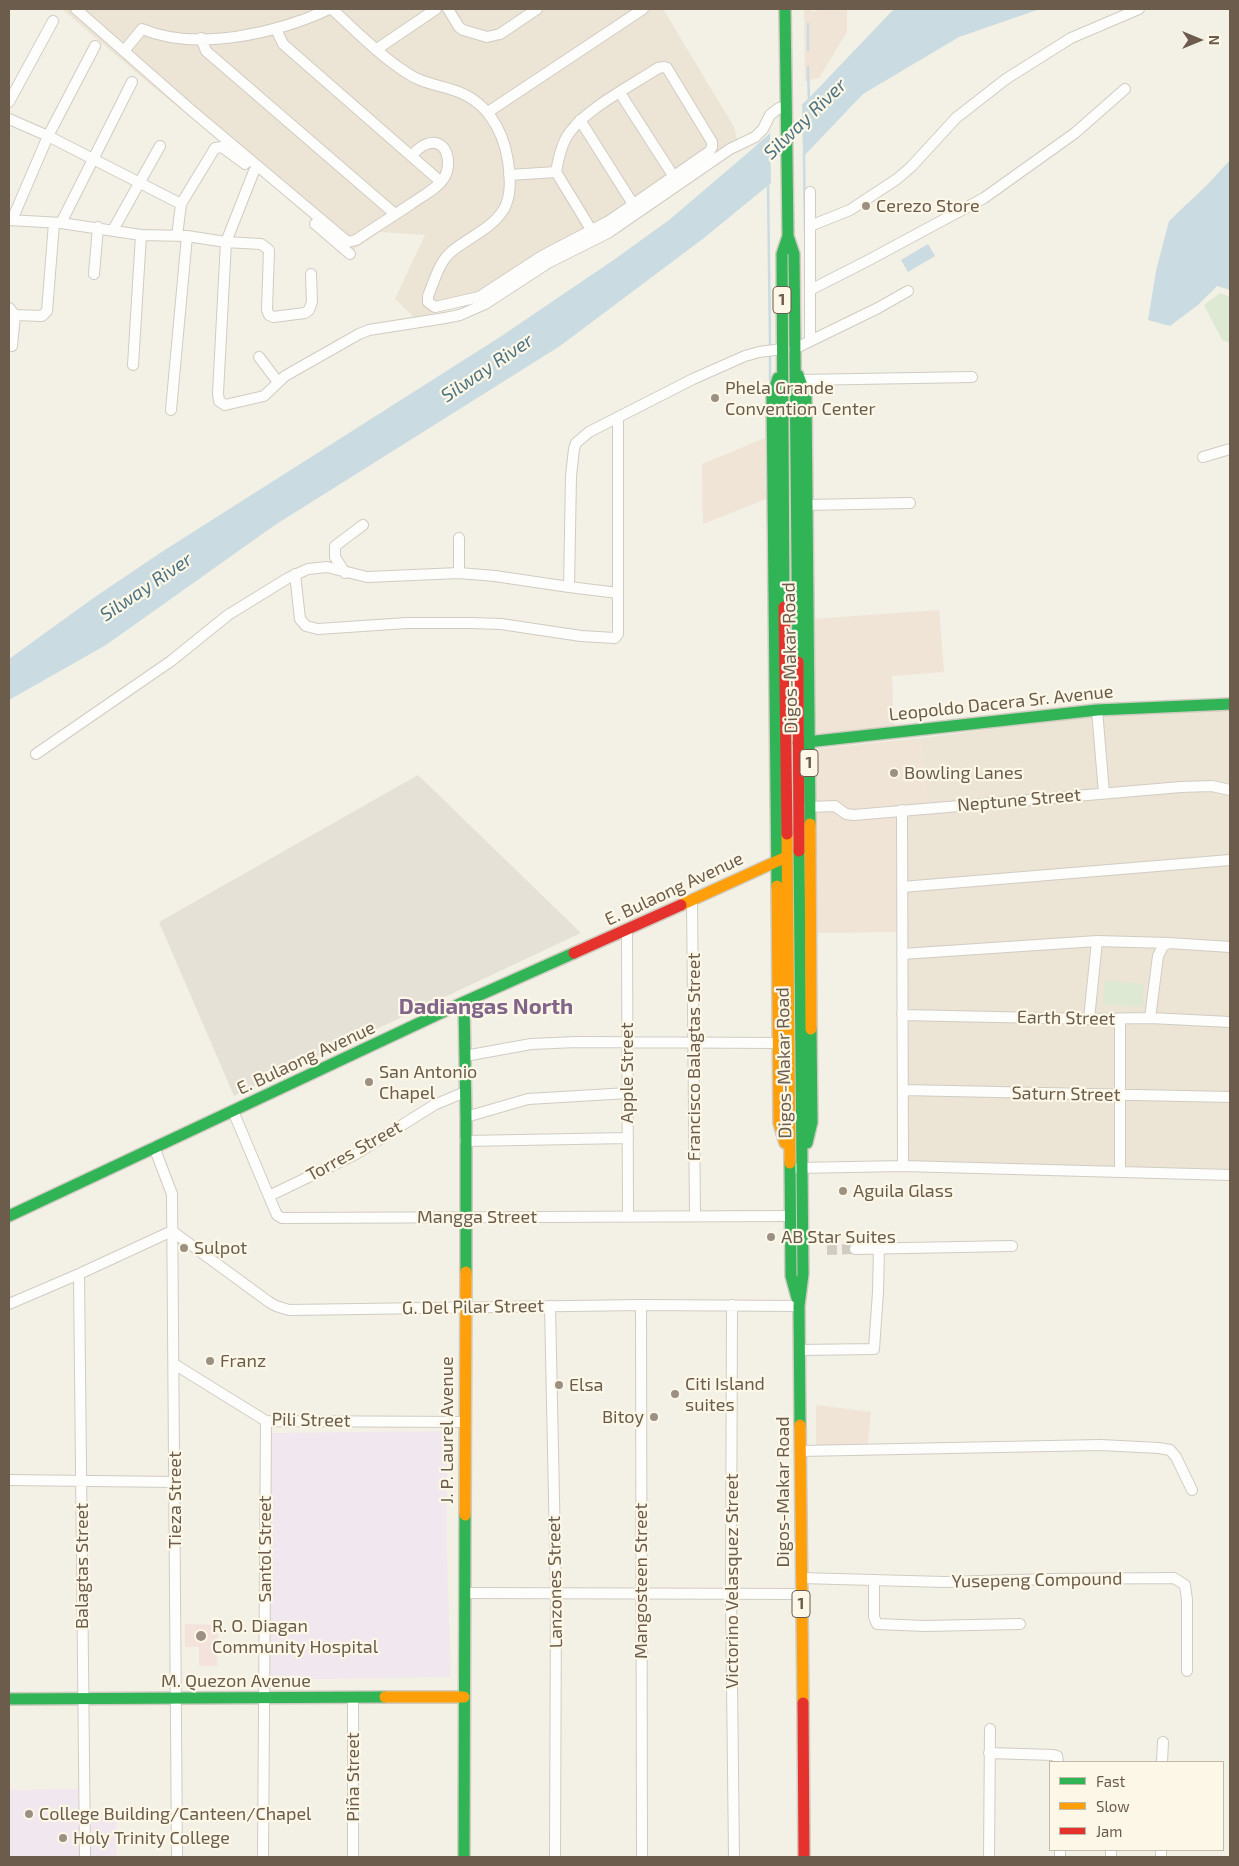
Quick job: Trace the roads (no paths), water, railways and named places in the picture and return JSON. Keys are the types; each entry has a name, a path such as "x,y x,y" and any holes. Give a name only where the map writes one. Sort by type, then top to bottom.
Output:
{"main road":[{"name":"Digos-Makar Road","path":"785,9 788,236 794,254 788,365 796,1165 804,1274 799,1306 804,1857"},
{"name":"Digos-Makar Road","path":"788,365 800,380 806,396 812,1122 796,1165 790,1216 791,1276 799,1306"},
{"name":"Digos-Makar Road","path":"788,365 772,397 776,861 779,1123 796,1165"},
{"name":"Leopoldo Dacera Sr. Avenue","path":"775,745 1097,710 1230,704"},
{"name":"E. Bulaong Avenue","path":"9,1216 464,1002 810,847"},
{"name":"J. P. Laurel Avenue","path":"464,1002 466,1117 464,1857"},
{"name":"M. Quezon Avenue","path":"9,1700 464,1697"}],"street":[{"path":"76,9 346,241 356,240 395,214 441,182 448,171 448,155 440,145 435,143 425,145 411,156"},
{"path":"124,51 142,29 162,35 201,38 235,36 276,29 330,9 404,71 420,81 465,94 488,112 503,138 509,174 510,190 508,201 503,210 485,228 451,252 443,262 428,296 428,302 433,307 479,296 542,256 592,231 709,153 712,142 668,70 664,67 658,68 580,120 564,141 556,172 592,231"},
{"path":"377,49 436,9"},
{"path":"448,9 459,27 463,30 487,37 500,34 537,9"},
{"path":"488,112 643,9"},
{"path":"810,226 850,210 897,179 911,168 956,118 1006,79 1071,38 1140,9"},
{"path":"9,102 53,21"},
{"path":"276,29 283,44 441,182"},
{"path":"201,38 206,51 395,214"},
{"path":"95,46 48,136 11,220 98,227 141,235 182,236 226,242 261,244 269,250 267,310 271,317 278,318 305,313 309,310 312,302 311,274"},
{"path":"12,346 12,312 42,316 47,311 58,223 132,82"},
{"path":"810,290 984,198 1075,133 1124,89"},
{"path":"620,93 674,177"},
{"path":"254,171 226,242 218,393 219,401 222,404 228,405 264,396 285,376 364,332 460,315 485,304 548,263 608,233 730,149 756,137 763,129 770,115 779,108 786,109"},
{"path":"9,119 48,136 182,204"},
{"path":"580,120 633,204"},
{"path":"113,230 138,182 160,146"},
{"path":"170,410 182,236 182,204 215,148 222,146 254,171 350,254"},
{"path":"509,174 556,172"},
{"path":"810,192 810,341"},
{"path":"94,274 98,227"},
{"path":"133,365 141,235"},
{"path":"569,587 574,449 576,443 589,432 692,379 745,356 759,352 788,349 810,341 886,304 908,291"},
{"path":"259,357 278,382"},
{"path":"800,380 972,378"},
{"path":"295,574 300,619 303,624 311,628 407,623 501,624 612,639 618,634 618,417"},
{"path":"1203,457 1230,449"},
{"path":"806,505 910,503"},
{"path":"345,573 335,557 335,546 337,542 363,525"},
{"path":"458,538 459,573"},
{"path":"36,754 170,661 228,615 295,574 319,567 328,567 345,573 367,577 459,573 495,576 618,593"},
{"path":"1097,710 1104,793"},
{"name":"Neptune Street","path":"809,807 835,806 846,814 854,816 902,810 1198,786 1212,786 1230,790"},
{"path":"902,810 903,1166"},
{"path":"902,886 1230,860"},
{"name":"Francisco Balagtas Street","path":"692,900 695,1215"},
{"name":"Apple Street","path":"627,930 628,1216"},
{"path":"902,954 1097,940 1230,947"},
{"path":"1090,1019 1097,940"},
{"path":"1150,1018 1158,956 1163,946 1169,943"},
{"name":"Earth Street","path":"902,1015 1090,1019 1150,1018 1230,1022"},
{"path":"1120,1019 1120,1172"},
{"path":"465,1056 531,1044 577,1042 778,1043"},
{"name":"Saturn Street","path":"903,1090 1230,1097"},
{"name":"Torres Street","path":"269,1196 356,1154 434,1105 465,1092"},
{"path":"466,1117 528,1099 628,1094"},
{"name":"Mangga Street","path":"233,1111 277,1214 282,1218 790,1216"},
{"path":"465,1141 628,1138"},
{"name":"Tieza Street","path":"154,1147 172,1194 177,1857"},
{"path":"796,1165 1230,1175"},
{"path":"9,1304 172,1231"},
{"name":"G. Del Pilar Street","path":"172,1231 269,1302 283,1309 641,1304 799,1306"},
{"path":"855,1249 1012,1246"},
{"path":"799,1350 874,1349 879,1248"},
{"name":"Balagtas Street","path":"79,1274 85,1857"},
{"name":"Mangosteen Street","path":"641,1304 640,1593 642,1857"},
{"name":"Victorino Velasquez Street","path":"732,1305 731,1594 734,1857"},
{"name":"Lanzones Street","path":"550,1306 556,1594 555,1857"},
{"name":"Pili Street","path":"174,1364 266,1421 464,1422"},
{"name":"Santol Street","path":"263,1857 266,1421"},
{"path":"800,1451 1100,1446 1159,1448 1170,1450 1176,1457 1192,1490"},
{"path":"9,1480 174,1482"},
{"name":"Yusepeng Compound","path":"801,1578 944,1582 1061,1578 1174,1578 1185,1585 1187,1600 1187,1671"},
{"path":"874,1580 874,1617 877,1624 926,1626 1020,1624"},
{"path":"465,1593 801,1594"},
{"name":"Piña Street","path":"353,1698 353,1857"},
{"path":"989,1857 990,1729"},
{"path":"1162,1761 1163,1742"},
{"path":"989,1753 1054,1755 1057,1756 1058,1761"}],"water":[{"name":"Silway River","path":"897,9 1040,9 959,37 863,94 804,156 704,238 560,346 275,525 106,645 9,700 9,659 160,553 500,337 669,220 809,98 892,11"},
{"path":"1230,160 1230,290 1217,286 1198,305 1170,326 1148,320 1156,271 1169,221"},
{"path":"928,244 935,256 908,272 901,260"}],"waterway":[{"path":"808,24 808,50"},
{"name":"Silway River","path":"808,67 809,101"},
{"path":"804,154 805,231"},
{"path":"768,182 770,345"},
{"path":"770,354 770,380"}],"tunnel":[{"path":"827,1250 855,1249"}],"place":[{"name":"Cerezo Store","path":"866,206"},
{"name":"Phela Grande Convention Center","path":"715,398"},
{"name":"Bowling Lanes","path":"894,773"},
{"name":"San Antonio Chapel","path":"369,1082"},
{"name":"Aguila Glass","path":"843,1191"},
{"name":"AB Star Suites","path":"771,1237"},
{"name":"Sulpot","path":"184,1248"},
{"name":"Franz","path":"210,1361"},
{"name":"Elsa","path":"559,1385"},
{"name":"Citi Island suites","path":"675,1394"},
{"name":"Bitoy","path":"654,1417"},
{"name":"R. O. Diagan Community Hospital","path":"201,1636"},
{"name":"College Building/Canteen/Chapel","path":"29,1814"},
{"name":"Holy Trinity College","path":"63,1838"}],"district":[{"name":"Dadiangas North","path":"486,1007"}]}
